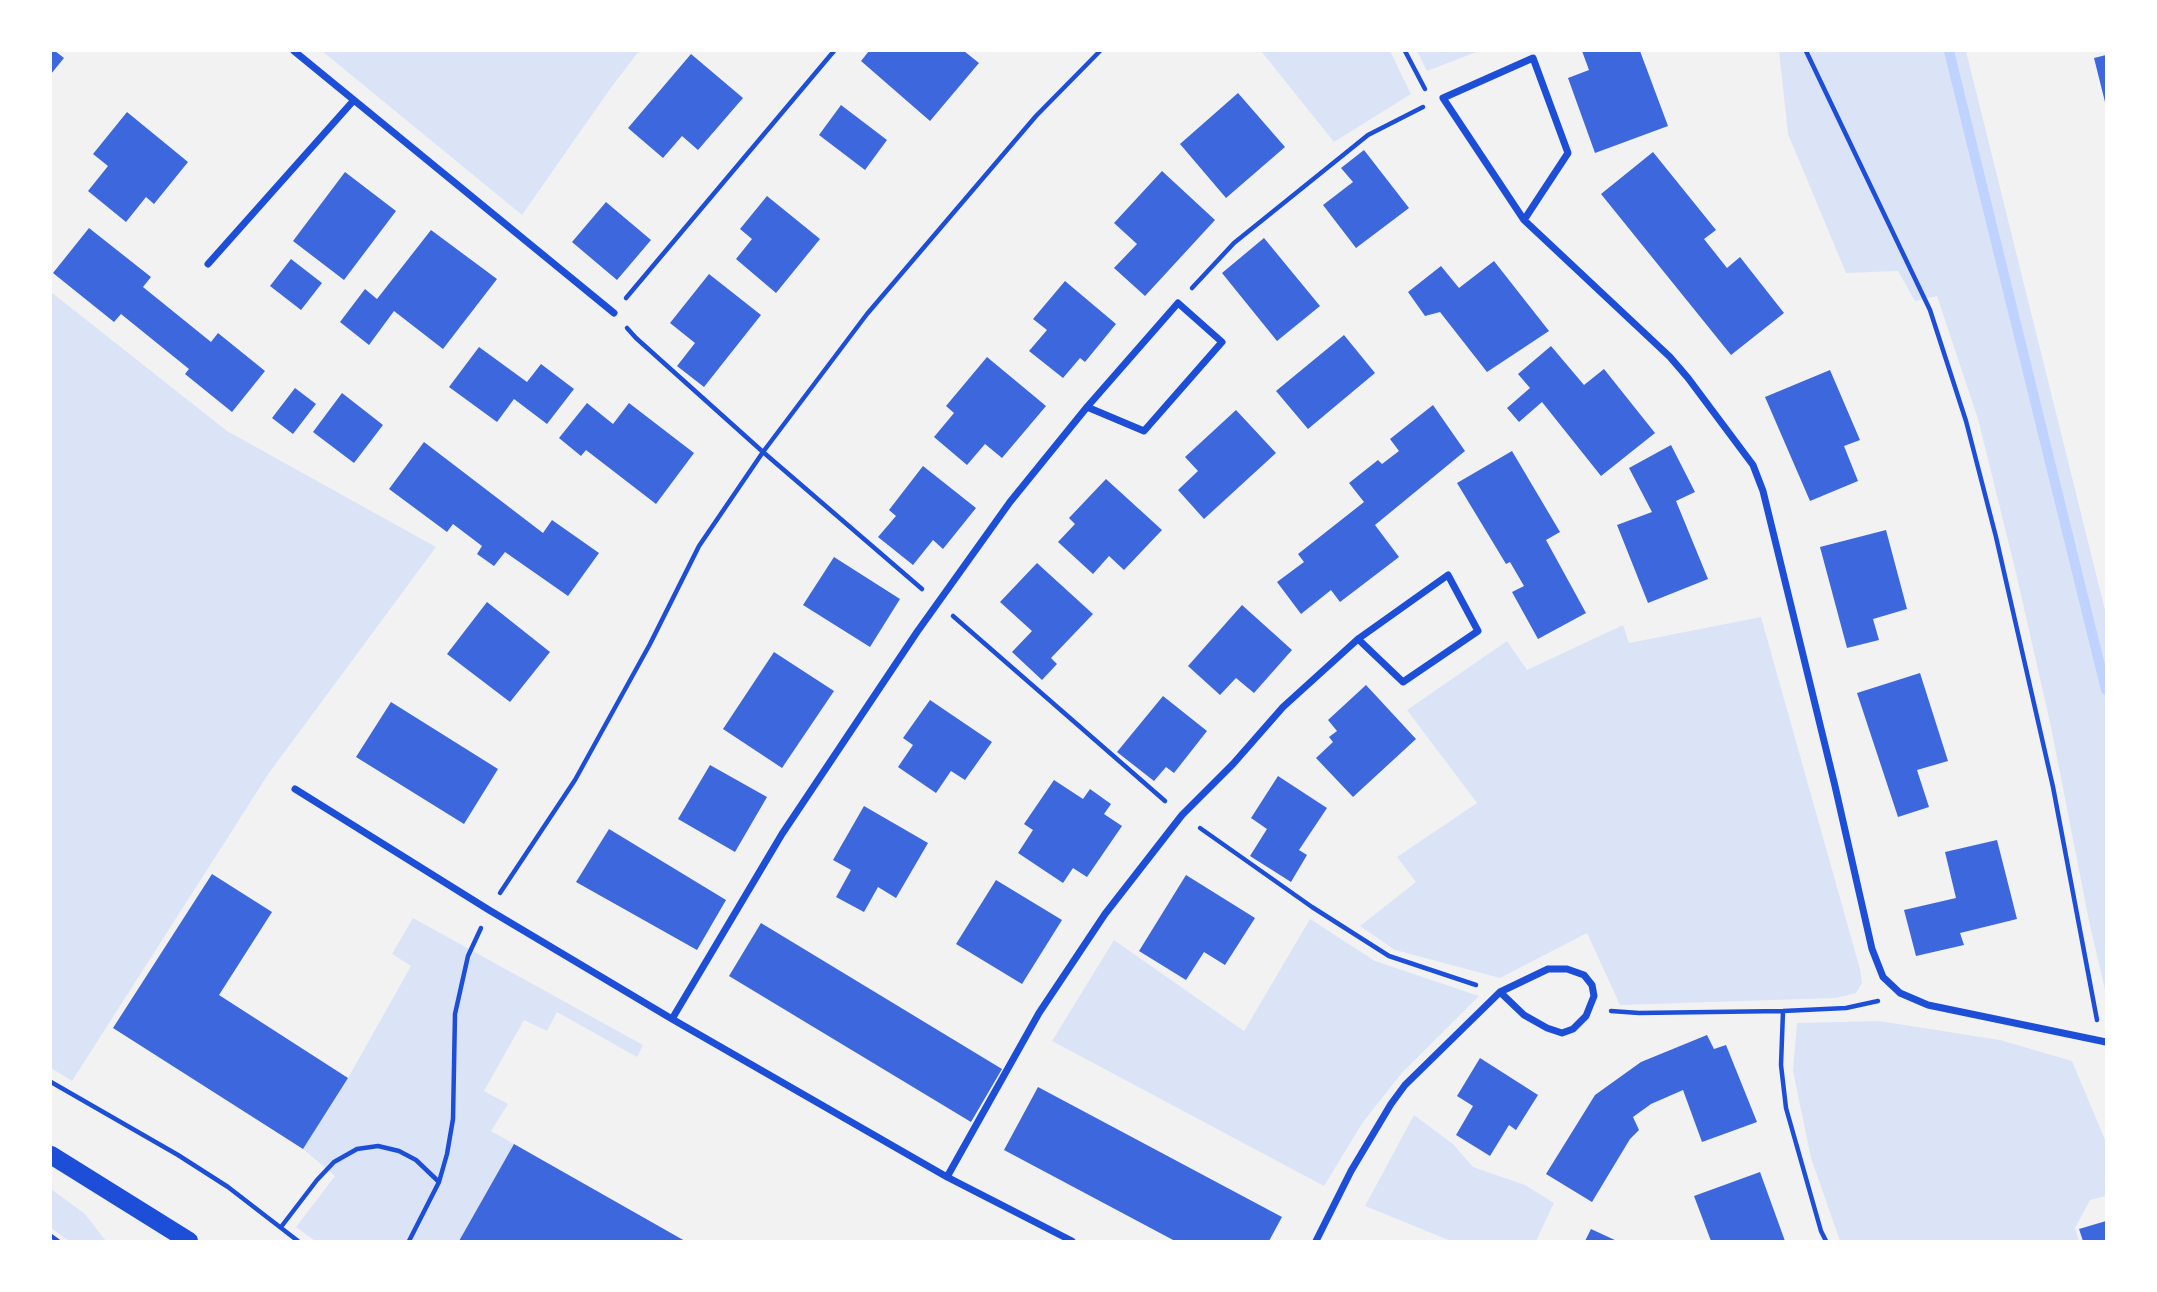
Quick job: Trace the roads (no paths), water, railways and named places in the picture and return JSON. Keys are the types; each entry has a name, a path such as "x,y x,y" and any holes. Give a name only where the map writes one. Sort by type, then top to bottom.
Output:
{"main road":[{"path":"51,1155 178,1239"}],"street":[{"path":"295,51 614,313"},
{"path":"1524,220 1568,153 1533,58 1443,98 1524,220 1670,357 1731,434 1759,477 1872,949 1883,976 1900,993 1928,1004 2104,1042"},
{"path":"208,264 354,100"},
{"path":"672,1019 782,834 938,603 1010,502 1087,407 1178,303 1222,342 1144,430 1087,407"},
{"path":"947,1177 1039,1013 1105,914 1182,815 1233,764 1283,707 1358,639 1448,575 1478,631 1403,682 1358,639"},
{"path":"295,789 489,910 672,1019 947,1177 1072,1241"},
{"path":"1316,1241 1351,1171 1398,1094 1500,992 1548,969 1567,969 1584,975 1592,985 1594,996 1586,1016 1573,1029 1562,1033 1524,1016 1500,992"}],"waterway":[{"path":"1949,51 2106,690"}]}
